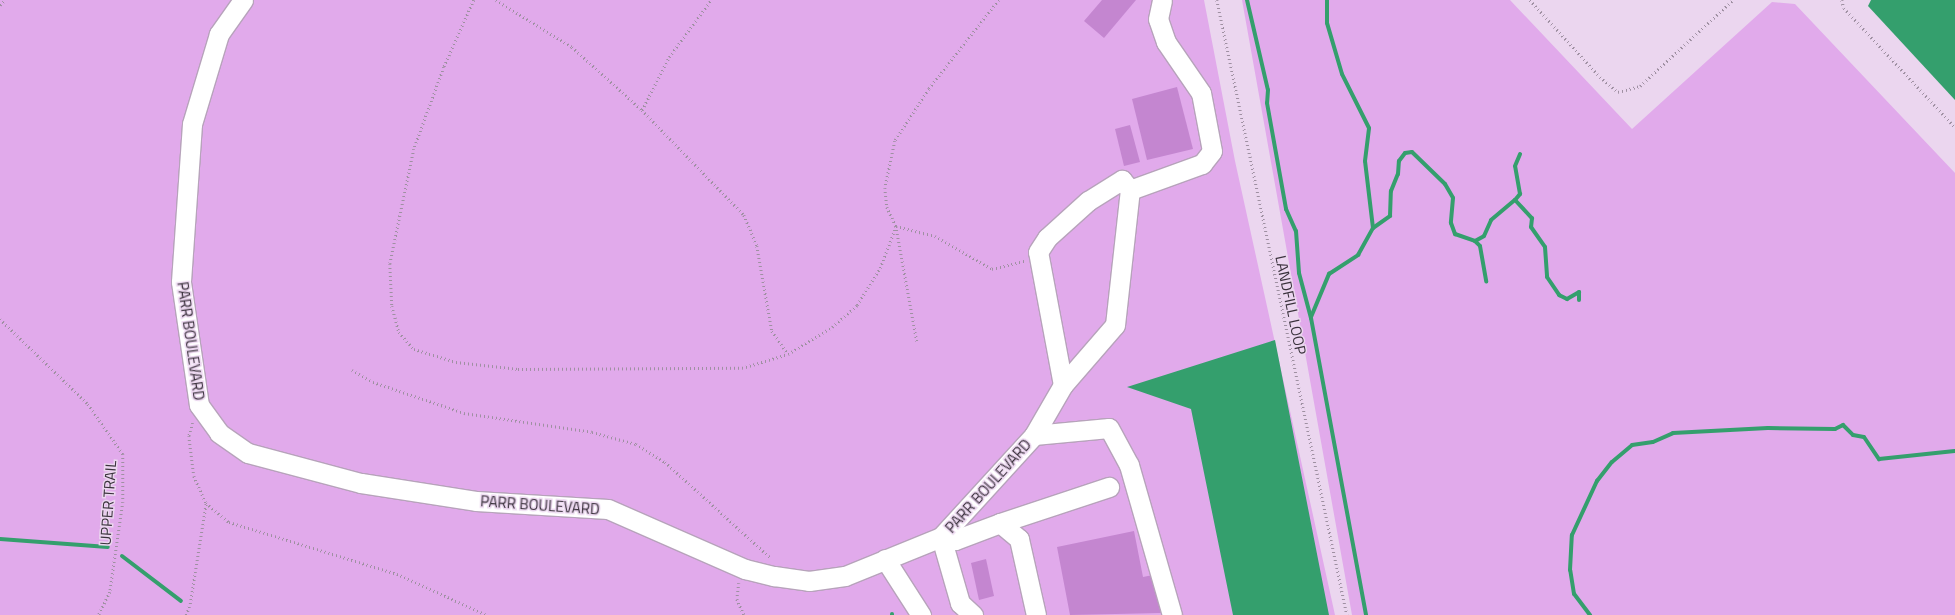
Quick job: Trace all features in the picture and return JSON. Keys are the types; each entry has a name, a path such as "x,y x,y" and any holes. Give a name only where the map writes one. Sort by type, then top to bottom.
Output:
{"lane":[{"name":"PARR BOULEVARD","path":"242,0 219,34 192,124 181,282 199,405 219,433 248,453 361,483 476,501 608,509 745,569 785,578 809,581 845,576 941,537 1034,435 1063,384 1115,325 1130,190"},
{"path":"1063,384 1038,252 1047,238 1088,200 1122,180 1130,190 1202,164 1212,151 1201,93 1166,42 1158,19 1162,0"},
{"path":"1034,435 1109,428 1129,465 1172,615"},
{"path":"973,615 960,603 941,537 955,540 1000,523 1109,487"},
{"path":"1000,523 1019,539 1036,615"},
{"path":"885,559 921,615"}],"path":[{"path":"0,5 5,0"},
{"path":"474,0 414,150 390,264 392,306 400,332 414,349 456,362 518,369 742,368 788,354 832,327 857,305 880,268 896,226"},
{"path":"496,0 572,48 642,110 744,215 757,246 772,331 788,354"},
{"path":"642,110 669,57 711,0"},
{"path":"917,341 896,226 887,207 885,188 895,142 929,89 999,0"},
{"name":"LANDFILL LOOP","path":"1217,0 1347,615"},
{"path":"1530,0 1600,76 1618,92 1640,86 1733,0"},
{"path":"1842,0 1844,8 1955,127"},
{"path":"896,226 934,236 992,269 1019,265 1038,252"},
{"name":"UPPER TRAIL","path":"0,319 88,404 123,454 123,502 110,592 99,615"},
{"path":"352,370 373,382 464,413 592,432 636,444 665,462 770,557 785,578"},
{"path":"199,405 189,436 194,476 206,503 229,522 397,574 487,615"},
{"path":"186,615 190,604 206,503"},
{"path":"744,615 737,599 745,569"}],"shaded area":[{"path":"0,0 1204,0 1235,161 1335,615 0,615"},
{"path":"1242,0 1510,0 1632,129 1772,2 1795,4 1955,173 1955,615 1352,615"},
{"path":"1871,0 1955,0 1955,100 1868,6"},
{"path":"1275,340 1329,615 1233,615 1191,409 1127,387"}],"building":[{"path":"1102,0 1136,0 1104,38 1084,21"},
{"path":"1177,87 1193,149 1147,160 1132,99"},
{"path":"1130,125 1140,162 1124,166 1115,129"},
{"path":"1134,531 1143,577 1153,575 1161,613 1070,615 1057,547"},
{"path":"986,559 994,596 979,600 971,563"}],"waterway":[{"path":"1247,0 1268,90 1267,103 1286,209 1296,231 1299,273 1311,318 1366,615"},
{"path":"1311,317 1329,274 1358,255 1373,228 1365,161 1369,128 1342,74 1327,23 1327,0"},
{"path":"1373,228 1390,216 1391,191 1398,174 1399,161 1405,153 1412,152 1445,184 1453,198 1451,223 1455,234 1475,241 1484,236 1491,220 1515,200 1532,218 1531,227 1545,247 1547,277 1559,295 1567,299 1579,292 1579,300"},
{"path":"1515,200 1520,194 1515,166 1520,154"},
{"path":"1475,241 1480,246 1486,281"},
{"path":"1590,615 1574,594 1570,570 1572,535 1597,481 1612,462 1632,445 1653,442 1673,433 1768,428 1835,429 1843,425 1853,435 1864,437 1879,459 1955,451"},
{"path":"0,539 108,547"},
{"path":"122,556 181,601"}]}
